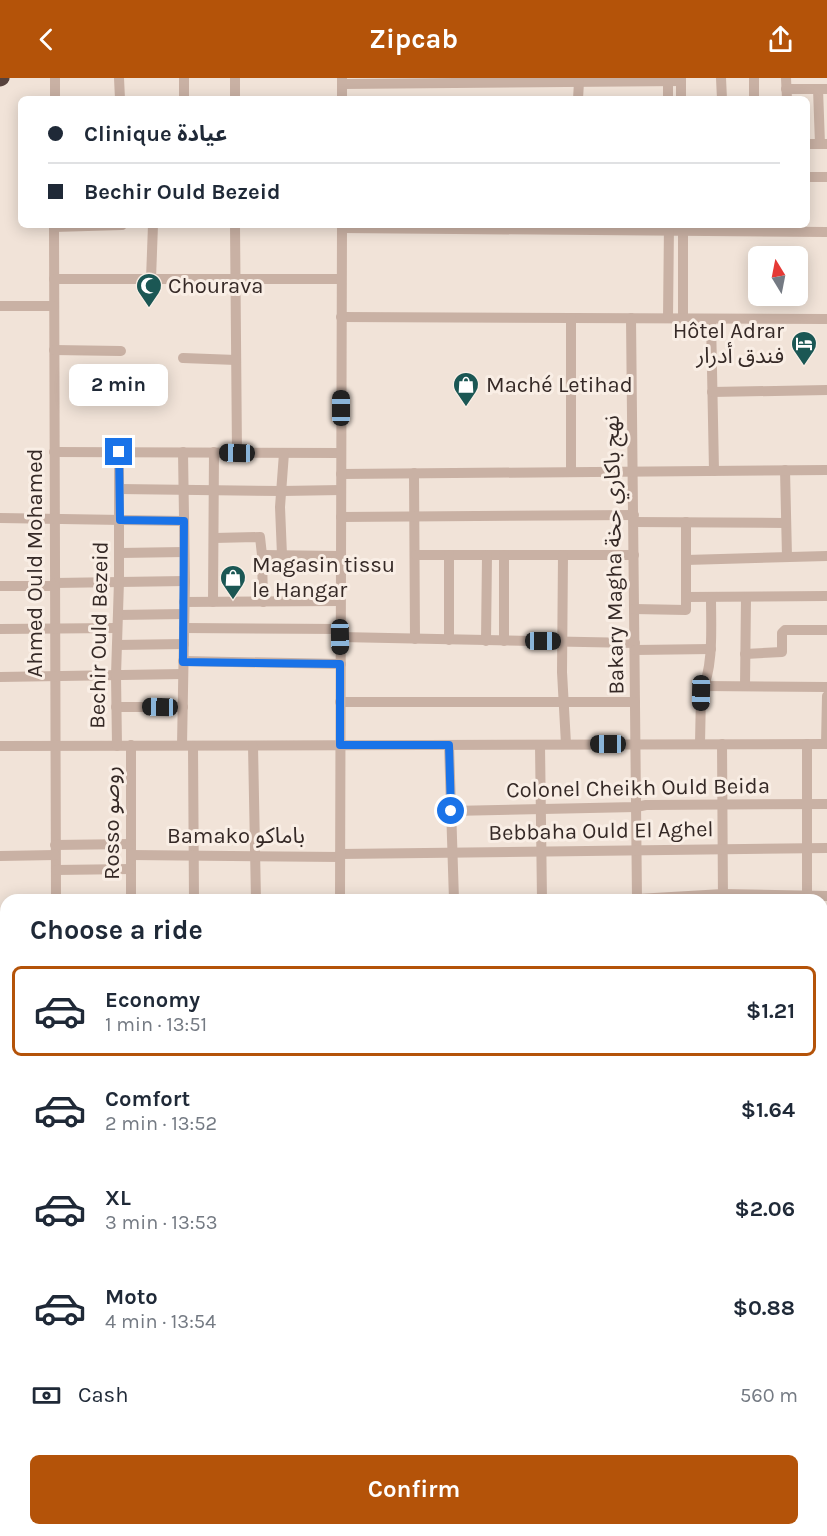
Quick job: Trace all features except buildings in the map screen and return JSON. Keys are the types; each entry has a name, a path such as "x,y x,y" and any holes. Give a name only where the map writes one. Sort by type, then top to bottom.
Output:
{"street":[{"path":"55,78 55,96"},
{"path":"119,78 120,96"},
{"path":"184,78 184,96"},
{"path":"235,78 235,96"},
{"path":"721,78 722,96"},
{"path":"754,78 754,96"},
{"path":"668,96 669,80"},
{"path":"342,81 681,80 681,96"},
{"path":"578,96 579,82"},
{"path":"786,89 823,89 823,144"},
{"path":"810,177 827,177"},
{"name":"Ahmed Ould Mohamed","path":"54,228 56,894"},
{"path":"151,279 153,228"},
{"path":"235,228 237,453"},
{"path":"340,894 342,228"},
{"path":"668,318 669,228 755,228 827,232"},
{"path":"683,228 683,318"},
{"path":"54,279 341,279"},
{"path":"0,306 54,306"},
{"path":"341,317 827,319"},
{"path":"571,318 571,472"},
{"name":"Bakary Magha نهج باكاري حخة","path":"631,318 637,894"},
{"path":"711,319 714,471"},
{"path":"54,350 121,351"},
{"path":"183,358 236,360"},
{"path":"712,392 827,390"},
{"path":"54,452 341,453"},
{"name":"Bechir Ould Bezeid","path":"117,746 119,452"},
{"path":"183,452 185,580 183,708 195,855 194,894"},
{"path":"213,602 214,452"},
{"path":"282,555 284,453"},
{"path":"785,470 787,557"},
{"path":"341,474 827,470"},
{"path":"414,474 415,639"},
{"path":"119,489 340,490"},
{"path":"340,518 416,516 786,523"},
{"path":"0,518 184,521"},
{"path":"634,609 686,610 686,522"},
{"path":"214,538 260,537 263,602"},
{"path":"120,553 184,552"},
{"path":"262,555 340,556"},
{"path":"416,555 634,555"},
{"path":"449,555 449,640"},
{"path":"486,641 487,555"},
{"path":"504,555 504,641"},
{"path":"563,555 563,703 566,744"},
{"path":"686,560 827,556"},
{"path":"0,586 185,580"},
{"path":"686,597 827,596"},
{"path":"700,744 701,693 711,649 711,598"},
{"path":"745,686 746,598"},
{"path":"184,602 340,601"},
{"path":"118,615 184,614"},
{"path":"0,629 117,628"},
{"path":"184,628 340,633 415,639 563,641 711,649"},
{"path":"746,654 782,652 782,633 785,630 827,630"},
{"path":"117,645 184,644"},
{"path":"183,662 340,664"},
{"path":"0,676 183,674"},
{"path":"704,686 827,687"},
{"path":"0,746 827,744 827,696"},
{"path":"340,702 635,702"},
{"path":"116,707 183,708"},
{"path":"722,744 723,894"},
{"path":"807,744 807,894"},
{"path":"449,745 454,894"},
{"path":"540,745 542,894"},
{"name":"Rosso روصو","path":"131,746 131,894"},
{"path":"254,746 256,894"},
{"name":"Colonel Cheikh Ould Beida","path":"451,811 646,805 827,804"},
{"name":"Bebbaha Ould El Aghel","path":"340,855 542,850 827,848"},
{"name":"Bamako باماكو","path":"0,856 55,850 131,850 195,855 340,855"},
{"path":"56,870 131,869"}],"place":[{"name":"Chourava","path":"149,309"},
{"name":"Hôtel Adrar فندق أدرار","path":"804,367"},
{"name":"Maché Letihad","path":"466,408"},
{"name":"Magasin tissu le Hangar","path":"233,601"}],"route":[{"path":"119,452 120,520 184,521 183,662 340,664 340,745 449,745 451,811"}]}
